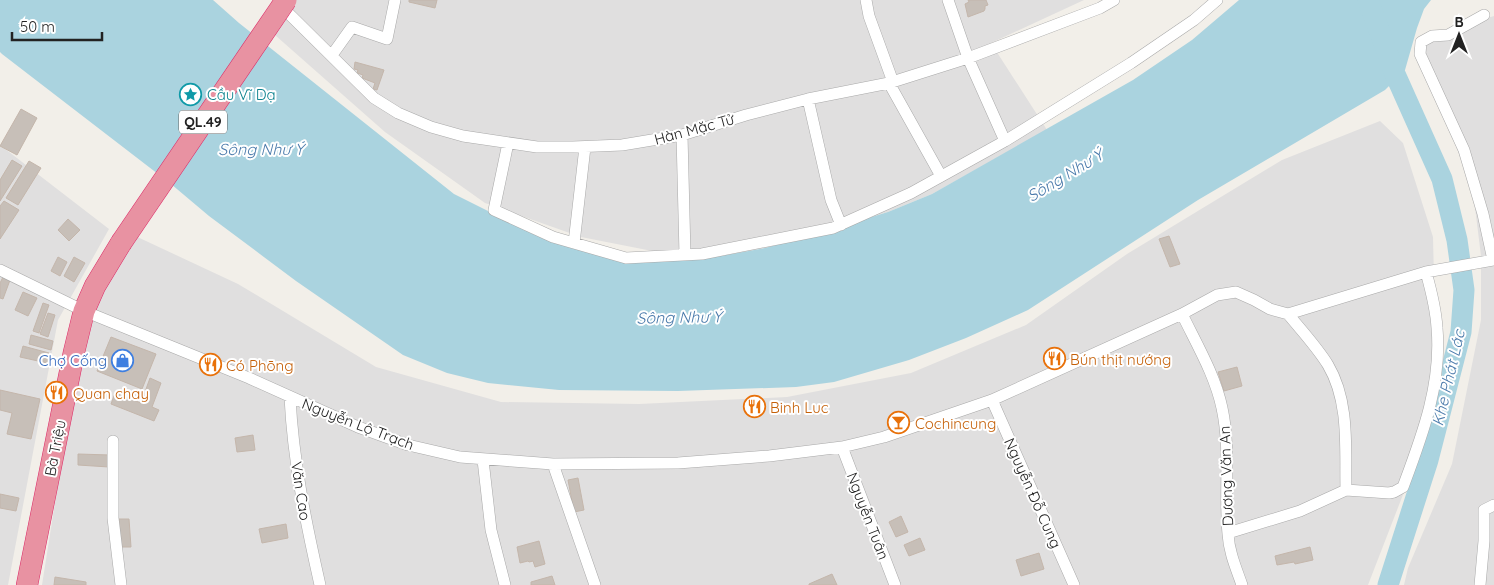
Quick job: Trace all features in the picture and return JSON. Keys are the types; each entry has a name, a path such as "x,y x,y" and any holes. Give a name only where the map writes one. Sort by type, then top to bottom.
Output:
{"highway":[{"name":"QL.49","path":"84,310 95,286 120,243 286,0"},
{"name":"Bà Triệu","path":"27,585 84,310"}],"street":[{"name":"Hàn Mặc Tử","path":"274,0 374,98 398,113 431,127 464,136 537,147 622,145 682,135 746,115 808,99 891,82 968,58 1100,8 1114,0"},
{"path":"332,55 352,27 387,38 395,0"},
{"path":"866,0 869,16 891,82 942,176"},
{"path":"948,0 968,58 1005,141"},
{"path":"508,143 494,210 553,237 626,258 702,254 766,242 833,228 911,193 1005,141 1131,63 1194,20 1218,0"},
{"path":"1346,490 1342,397 1328,364 1288,314 1426,272 1493,260 1483,214 1464,150 1420,54 1421,42 1427,38 1448,34 1484,15"},
{"path":"808,99 831,200 841,225"},
{"path":"682,135 685,255"},
{"path":"574,243 585,147"},
{"name":"Nguyễn Lộ Trạch","path":"0,270 84,310 358,427 408,445 445,454 484,460 553,464 678,463 842,448 992,400 1182,314 1217,295 1236,292 1270,309 1288,314"},
{"path":"1228,533 1300,511 1346,490 1389,493 1403,487 1426,425 1433,395 1437,360 1438,329 1426,272"},
{"name":"Dương Văn An","path":"1182,314 1215,382 1222,410 1227,449 1230,551 1242,585"},
{"name":"Văn Cao","path":"290,397 292,433 304,513 320,585"},
{"name":"Nguyễn Đỗ Cung","path":"992,400 1074,585"},
{"path":"113,440 113,518 121,585"},
{"name":"Nguyễn Tuân","path":"842,448 895,585"},
{"path":"484,460 491,530 505,585"},
{"path":"553,464 595,585"},
{"path":"1480,585 1484,541 1484,510 1494,505"}],"shaded area":[{"path":"273,0 1084,0 991,43 1047,130 932,194 888,212 766,248 698,260 581,237 485,203 385,132 267,28 282,6"},
{"path":"1494,16 1494,585 1404,585 1408,568 1452,464 1481,320 1481,256 1473,191 1416,40"},
{"path":"1380,121 1403,143 1433,237 1436,363 1404,492 1368,585 42,585 67,427 88,315 131,234 238,284 376,367 501,402 639,404 787,397 911,373 1026,325 1127,254 1282,160"},
{"path":"0,145 109,229 58,320 8,585 0,585"}],"water":[{"name":"Sông Như Ý","path":"0,0 213,0 239,23 454,194 514,224 643,258 698,260 765,248 802,238 888,212 932,194 1133,80 1192,40 1239,0 1431,0 1424,9 1405,70 1385,90 1198,200 1028,310 966,338 909,360 834,382 796,387 678,391 559,390 488,383 447,373 403,355 296,281 209,216 171,184 2,54 0,52"}],"building":[{"path":"409,0 437,0 435,8 409,2"},
{"path":"968,0 986,0 988,5 985,6 984,11 968,17 965,4 969,2"},
{"path":"355,62 384,70 377,90 373,89 375,83 362,78 363,75 357,73 358,70 354,69"},
{"path":"21,109 37,118 17,155 0,146"},
{"path":"12,160 22,166 0,201 0,180"},
{"path":"29,161 41,168 18,205 6,198"},
{"path":"4,201 19,210 0,239 0,206"},
{"path":"68,219 80,230 69,241 58,230"},
{"path":"1169,236 1180,264 1170,267 1159,239"},
{"path":"58,257 67,262 60,276 51,271"},
{"path":"74,257 85,263 74,282 64,276"},
{"path":"3,277 10,280 3,299 0,298 0,283"},
{"path":"23,292 37,298 28,316 15,310"},
{"path":"43,303 49,305 39,333 33,331"},
{"path":"48,313 55,315 48,337 40,334"},
{"path":"31,335 53,341 51,350 29,344"},
{"path":"111,337 156,354 142,389 97,371"},
{"path":"23,346 49,353 47,363 20,357"},
{"path":"1237,367 1242,386 1224,391 1218,372"},
{"path":"150,378 161,383 152,407 159,410 154,421 111,404 115,393 141,403"},
{"path":"0,390 40,399 31,439 7,434 12,413 0,410"},
{"path":"253,435 255,450 237,452 235,438"},
{"path":"78,454 110,455 109,467 78,465"},
{"path":"578,478 584,510 574,512 568,480"},
{"path":"0,494 19,498 16,511 0,508"},
{"path":"901,516 908,532 896,537 889,522"},
{"path":"118,519 129,519 131,547 118,547"},
{"path":"286,524 288,538 262,543 259,529"},
{"path":"920,538 925,550 909,556 904,545"},
{"path":"539,541 545,564 535,567 533,561 520,563 517,547"},
{"path":"1310,547 1313,560 1277,565 1275,556"},
{"path":"1039,553 1044,569 1021,576 1016,560"},
{"path":"832,574 837,585 809,585 809,584"},
{"path":"552,576 555,585 531,585 531,582"},
{"path":"55,577 86,582 86,585 54,585"}],"waterway":[{"name":"Khe Phát Lác","path":"1368,0 1395,74 1442,179 1457,240 1464,290 1461,332 1428,460 1388,585"}],"place":[{"name":"Cầu Vĩ Dạ","path":"191,94"},
{"name":"Bún thịt nướng","path":"1054,359"},
{"name":"Chợ Cống","path":"123,360"},
{"name":"Có Phōng","path":"210,365"},
{"name":"Quan chay","path":"57,393"},
{"name":"Binh Luc","path":"754,407"},
{"name":"Cochincung","path":"899,423"}]}
